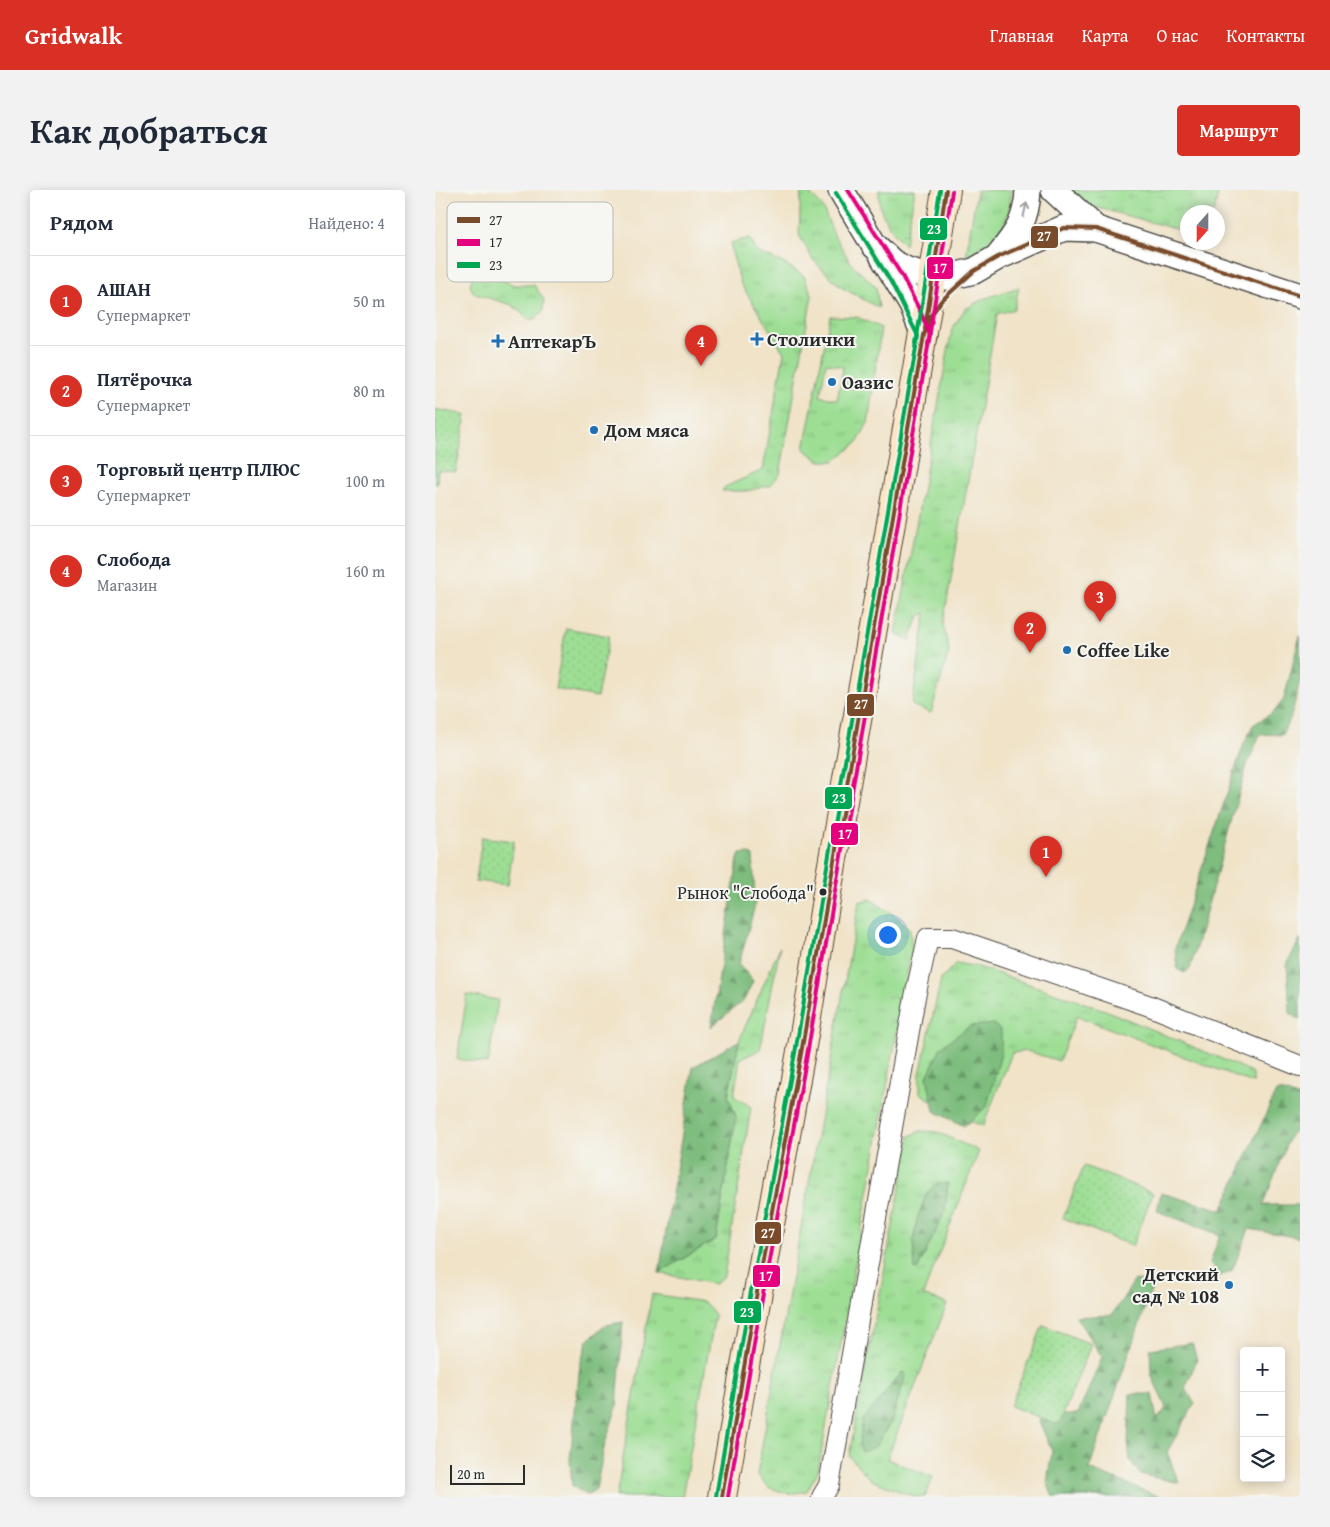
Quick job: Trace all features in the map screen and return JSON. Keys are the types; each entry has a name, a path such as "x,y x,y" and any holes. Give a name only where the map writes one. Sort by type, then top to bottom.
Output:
{"main road":[{"path":"723,1497 755,1303 801,1054 924,334 946,190"}],"street":[{"path":"841,190 912,304 924,334"},
{"path":"856,190 856,203 868,234 892,262 907,270 932,277 949,277 974,271"},
{"path":"998,257 1016,234 1021,224 1027,207 1028,190"},
{"path":"1054,190 1096,229"},
{"path":"924,334 931,317 941,301 974,271 998,257 1064,228 1096,229 1300,296"},
{"path":"822,1497 829,1485 915,997 928,938 952,938 1001,954 1150,1006 1300,1066"}],"green space":[{"path":"801,190 806,190 822,206 835,237 851,263 876,287 879,308 841,287 813,260 799,235"},
{"path":"879,190 915,190 905,245 883,214 880,207"},
{"path":"977,190 1011,190 1010,202 1004,222 993,238 966,256"},
{"path":"1069,190 1219,190 1216,205 1180,205 1180,230 1080,203"},
{"path":"750,238 757,252 783,263 804,276 812,295 780,474 771,485 747,491 722,491 725,487 763,470 784,353 741,284 731,243"},
{"path":"471,282 507,282 514,285 534,285 544,300 543,311 536,318 529,320 512,305 475,294 470,286"},
{"path":"1019,287 1014,309 997,314 943,624 949,651 931,713 912,705 926,613 919,616 910,640 896,634 952,329 965,309 983,299"},
{"path":"830,316 857,317 881,328 868,423 857,443 834,461 820,461 804,449","holes":["826,363 843,367 837,400 820,396"]},
{"path":"435,409 466,415 456,472 438,470 437,484 435,483"},
{"path":"566,628 609,636 597,697 555,689"},
{"path":"1300,636 1300,681 1291,717 1282,735 1260,734 1247,765 1190,969 1184,973 1177,969 1175,948 1243,746 1253,725 1274,712 1284,699"},
{"path":"482,837 514,841 508,885 476,881"},
{"path":"748,853 753,856 755,905 739,964 753,981 744,1000 711,1027 738,859 740,854"},
{"path":"870,899 893,914 910,929 912,948 818,1471 807,1491 789,1494 768,1487 757,1474 859,902"},
{"path":"1300,939 1299,1019 1290,1013 1287,964"},
{"path":"780,947 760,1050 740,1059 734,1096 751,1107 724,1276 715,1284 659,1273 716,1239 736,1117 728,1096 739,1041"},
{"path":"956,963 979,967 1105,1010 1248,1070 1253,1074 1253,1083 1077,1016 1059,1061 1027,1051 1012,1053 983,1126 953,1115 920,1093 920,1074 941,979"},
{"path":"467,995 498,1000 488,1064 457,1059"},
{"path":"994,1024 1001,1031 1001,1053 987,1106 964,1126 934,1111 927,1077 941,1047 970,1026"},
{"path":"739,1041 728,1096 736,1117 716,1239 659,1273 693,1067"},
{"path":"1276,1092 1284,1092 1300,1098 1300,1126 1290,1135 1263,1205 1300,1205 1300,1238 1249,1229 1232,1271 1220,1276 1210,1263 1220,1235 1157,1211 1161,1193 1222,1210"},
{"path":"920,1131 937,1132 979,1151 923,1295 947,1304 887,1459 933,1477 925,1497 915,1497 871,1480 849,1456 910,1136"},
{"path":"1084,1166 1153,1193 1132,1246 1063,1218"},
{"path":"948,1183 945,1211 918,1269 915,1270 913,1242 917,1219 927,1193 936,1184"},
{"path":"1135,1280 1153,1285 1089,1469 1161,1497 1053,1497 1047,1483 1052,1451 1039,1421 1042,1414 1078,1414 1102,1357 1076,1317 1112,1315"},
{"path":"652,1294 704,1302 715,1315 682,1497 616,1497"},
{"path":"623,1322 617,1407 605,1443 596,1489 587,1495 572,1486 570,1460 580,1365 588,1340 606,1325"},
{"path":"1043,1325 1091,1344 1059,1425 1010,1406"},
{"path":"1192,1343 1197,1360 1185,1388 1195,1403 1167,1452 1179,1483 1140,1474 1130,1460 1128,1443 1130,1394 1152,1394 1157,1420 1166,1408 1151,1374 1150,1349"},
{"path":"902,1372 906,1374 892,1420 875,1447 862,1452 859,1444 863,1420"}],"transit line":[{"name":"17","path":"728,1497 807,1055 930,335 902,276 848,190"},
{"name":"23","path":"916,343 940,190"},
{"name":"27","path":"925,329 946,190"},
{"name":"17","path":"928,345 952,191"},
{"name":"23","path":"716,1496 749,1302 795,1053 918,336 891,282 836,193"},
{"name":"27","path":"722,1497 755,1303 801,1054 924,335 930,317 941,301 974,271 998,257 1064,228 1096,229 1300,296"}],"place":[{"name":"Столички","path":"757,339"},
{"name":"АптекарЪ","path":"498,341"},
{"name":"Слобода","path":"701,366"},
{"name":"Оазис","path":"832,382"},
{"name":"Дом мяса","path":"594,430"},
{"name":"Торговый центр ПЛЮС","path":"1100,622"},
{"name":"Coffee Like","path":"1067,650"},
{"name":"Пятёрочка","path":"1030,653"},
{"name":"АШАН","path":"1046,877"},
{"name":"Рынок \"Слобода\"","path":"823,892"},
{"name":"Детский сад № 108","path":"1229,1285"}]}
